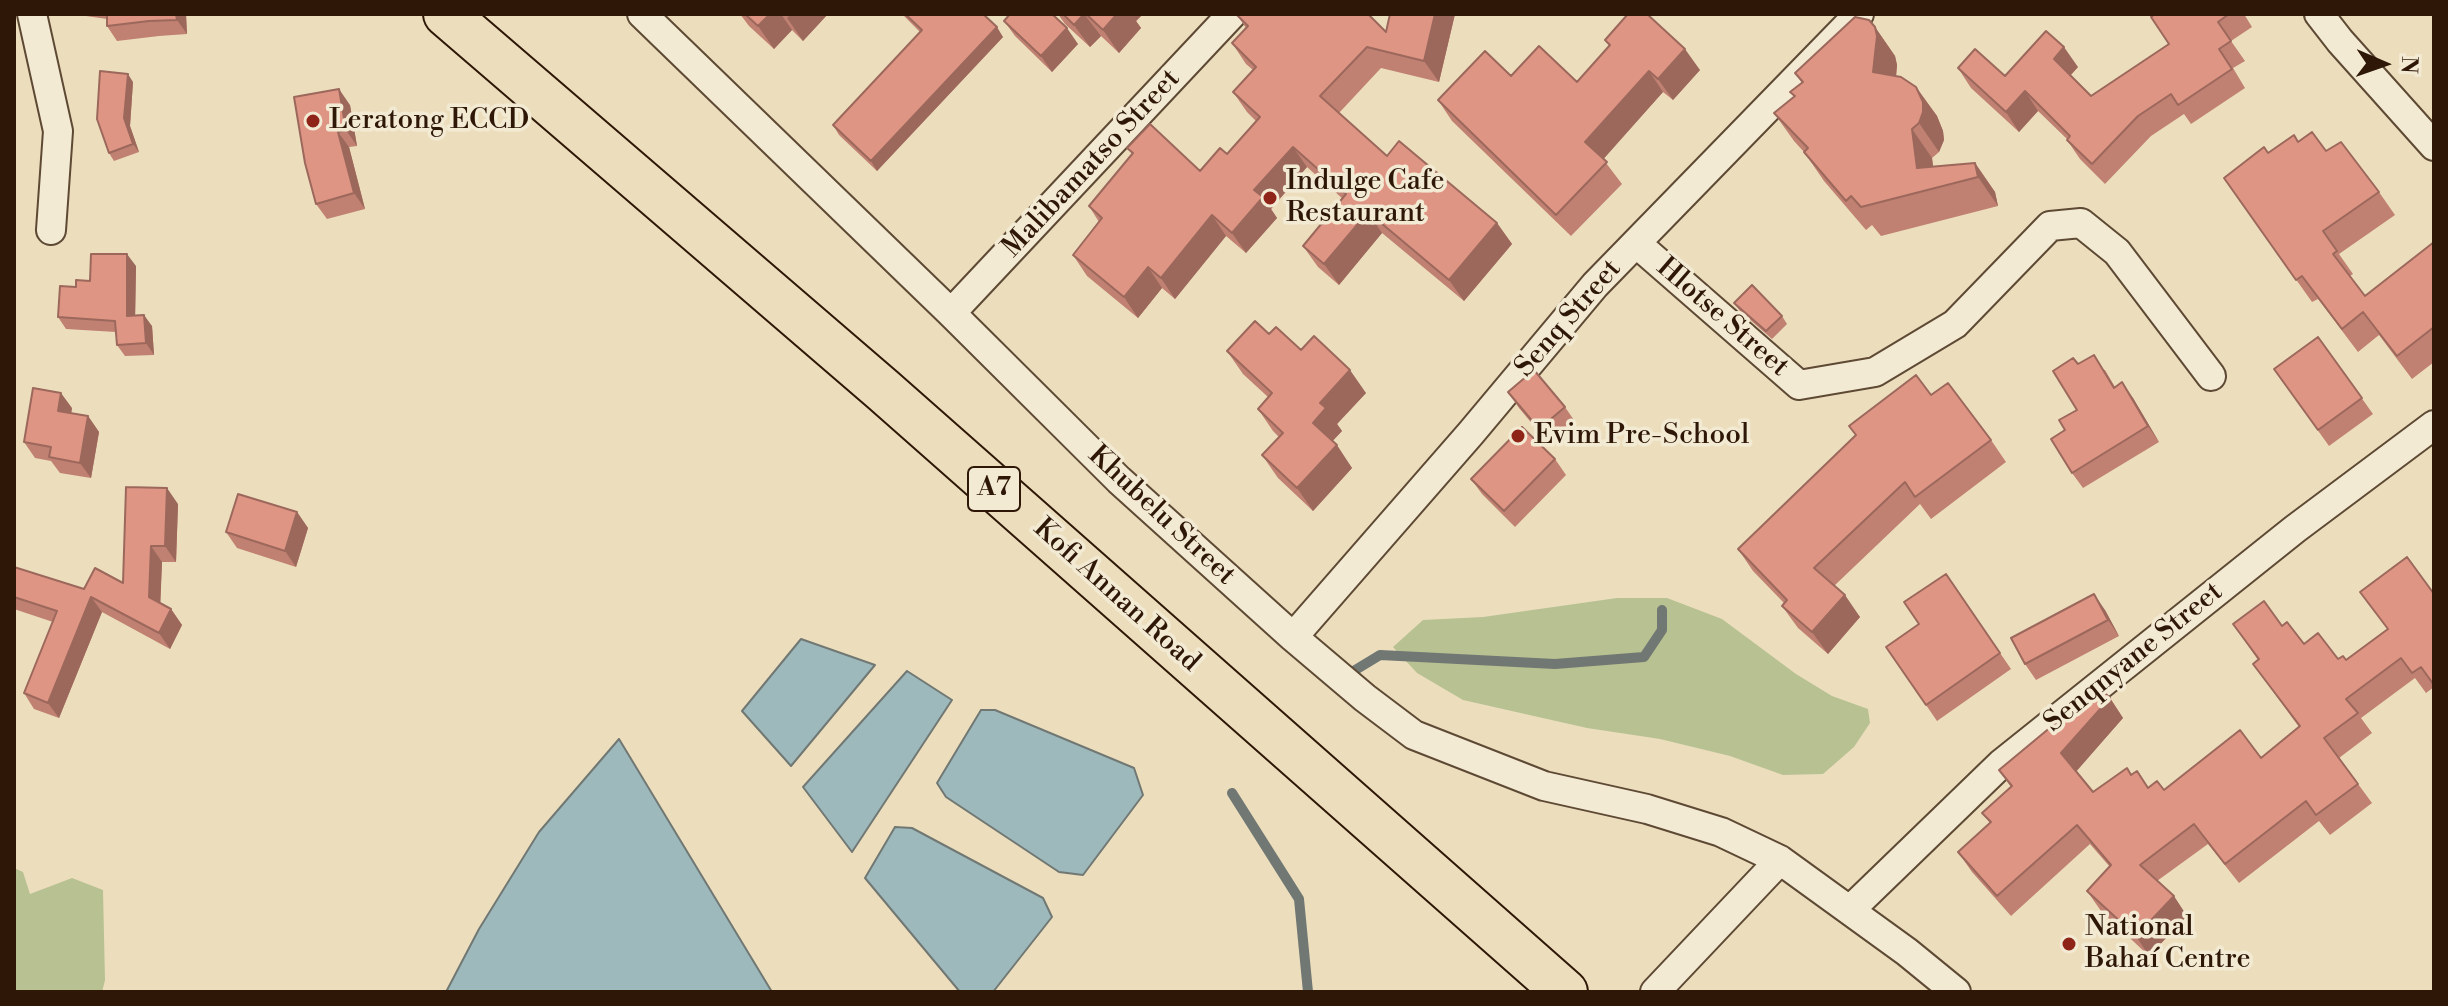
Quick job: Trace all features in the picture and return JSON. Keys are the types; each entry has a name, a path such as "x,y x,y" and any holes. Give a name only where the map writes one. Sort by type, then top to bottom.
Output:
{"main road":[{"name":"Kofi Annan Road","path":"446,14 883,390 1565,992"}],"street":[{"path":"32,14 58,131 51,230"},
{"name":"Khubelu Street","path":"642,14 1119,480 1293,637 1414,735 1544,786 1647,809 1721,832 1780,860 1956,992"},
{"name":"Malibamatso Street","path":"951,313 1232,14"},
{"name":"Senq Street","path":"1293,637 1595,285 1859,14"},
{"path":"2319,14 2434,146"},
{"name":"Hlotse Street","path":"1636,243 1799,385 1875,372 1955,324 2050,226 2081,223 2117,252 2211,376"},
{"name":"Senqnyane Street","path":"1850,910 2001,764 2295,529 2434,425"},
{"path":"1655,992 1780,860"}],"green space":[{"path":"1617,598 1667,598 1722,619 1796,674 1832,696 1868,709 1870,723 1854,747 1823,774 1783,775 1730,756 1660,739 1587,728 1463,700 1417,673 1393,647 1423,620 1483,617"},
{"path":"14,868 23,872 30,894 72,878 103,890 105,980 102,992 14,992"}],"water":[{"path":"801,639 875,665 791,766 742,711"},
{"path":"907,671 952,700 852,852 803,787"},
{"path":"981,710 995,710 1134,768 1143,795 1083,875 1059,872 946,797 937,783"},
{"path":"619,739 772,992 446,992 479,929 539,832"},
{"path":"895,827 912,828 1043,898 1052,917 993,992 960,992 865,878"}],"building":[{"path":"107,14 176,14 177,20 107,26"},
{"path":"745,14 770,14 758,26"},
{"path":"905,14 983,14 997,27 871,161 833,125 922,30"},
{"path":"1010,14 1052,14 1067,28 1041,56 1004,21"},
{"path":"1063,14 1084,14 1074,25"},
{"path":"1086,14 1117,14 1103,30"},
{"path":"1238,14 1368,14 1386,32 1390,14 1435,14 1424,61 1367,47 1320,96 1387,156 1399,141 1497,223 1449,280 1368,212 1324,264 1303,246 1346,194 1293,147 1254,190 1263,197 1232,233 1212,215 1161,278 1148,267 1124,297 1073,255 1102,218 1089,206 1133,153 1127,148 1150,124 1200,171 1220,148 1227,154 1260,117 1233,92 1256,67 1232,43 1248,26"},
{"path":"1628,14 1647,14 1685,49 1658,79 1649,71 1585,142 1607,162 1556,215 1438,100 1485,51 1511,76 1539,46 1577,82 1610,45 1605,40"},
{"path":"2155,14 2229,14 2218,22 2231,41 2219,49 2232,69 2178,105 2171,94 2138,116 2092,164 2067,140 2070,136 2025,91 2006,112 1958,68 1975,49 2005,76 2046,31 2064,47 2054,59 2091,96 2169,44 2151,17"},
{"path":"1855,17 1869,20 1875,27 1873,72 1901,77 1916,87 1923,102 1919,123 1912,129 1917,168 1975,163 1978,177 1861,207 1851,196 1846,201 1804,152 1808,148 1774,113 1795,96 1790,92 1803,82 1795,73"},
{"path":"100,71 128,74 124,118 133,144 109,153 97,119"},
{"path":"339,89 346,130 338,132 354,193 316,204 305,163 294,97"},
{"path":"2312,132 2326,151 2341,142 2379,192 2323,231 2337,251 2333,254 2365,296 2434,242 2434,327 2397,356 2363,312 2342,329 2302,276 2296,280 2224,178 2264,147 2268,153 2294,135 2298,142"},
{"path":"91,254 127,254 127,316 144,315 146,343 117,345 115,321 58,317 60,286 76,287 76,280 90,281"},
{"path":"1752,285 1782,316 1766,331 1734,303"},
{"path":"1255,321 1269,334 1276,327 1301,350 1314,336 1350,370 1320,403 1326,408 1313,423 1337,445 1297,488 1262,455 1283,433 1258,409 1272,393 1227,351"},
{"path":"2318,337 2362,398 2318,430 2274,369"},
{"path":"2094,355 2114,388 2122,382 2148,426 2072,473 2051,439 2065,430 2059,420 2077,410 2053,371 2073,358 2078,364"},
{"path":"1534,370 1565,407 1539,429 1508,392"},
{"path":"1916,375 1931,395 1948,383 1991,440 1915,497 1905,482 1814,568 1845,595 1812,632 1782,606 1787,600 1738,549 1856,435 1849,426"},
{"path":"33,388 61,393 58,411 88,416 80,463 49,457 51,447 24,442"},
{"path":"1522,427 1555,459 1504,511 1471,479"},
{"path":"126,487 167,488 165,546 151,546 149,597 171,609 159,633 91,597 48,703 24,693 57,611 14,597 14,567 84,589 95,568 123,583"},
{"path":"238,494 297,512 285,551 226,532"},
{"path":"2407,557 2434,594 2434,685 2421,667 2412,673 2401,658 2346,699 2358,713 2324,738 2358,784 2316,815 2306,801 2225,864 2194,824 2140,865 2174,896 2136,936 2087,891 2111,865 2077,825 1997,896 1958,852 1991,822 1982,813 2012,786 1999,770 2099,687 2110,698 2061,753 2093,792 2127,768 2131,775 2137,771 2148,788 2157,781 2164,790 2240,730 2261,758 2300,726 2253,664 2259,659 2233,624 2264,601 2282,626 2287,622 2304,644 2318,633 2338,659 2343,656 2346,660 2388,629 2360,592"},
{"path":"1946,574 2000,653 1926,705 1886,647 1919,624 1904,602"},
{"path":"2094,594 2108,620 2025,664 2011,638"}],"waterway":[{"path":"1352,672 1380,655 1555,664 1644,657 1662,630 1662,610"},
{"path":"1232,793 1299,899 1308,992"}],"place":[{"name":"Leratong ECCD","path":"313,121"},
{"name":"Indulge Cafe Restaurant","path":"1270,198"},
{"name":"Evim Pre-School","path":"1518,436"},
{"name":"National Bahaí Centre","path":"2069,944"}]}
